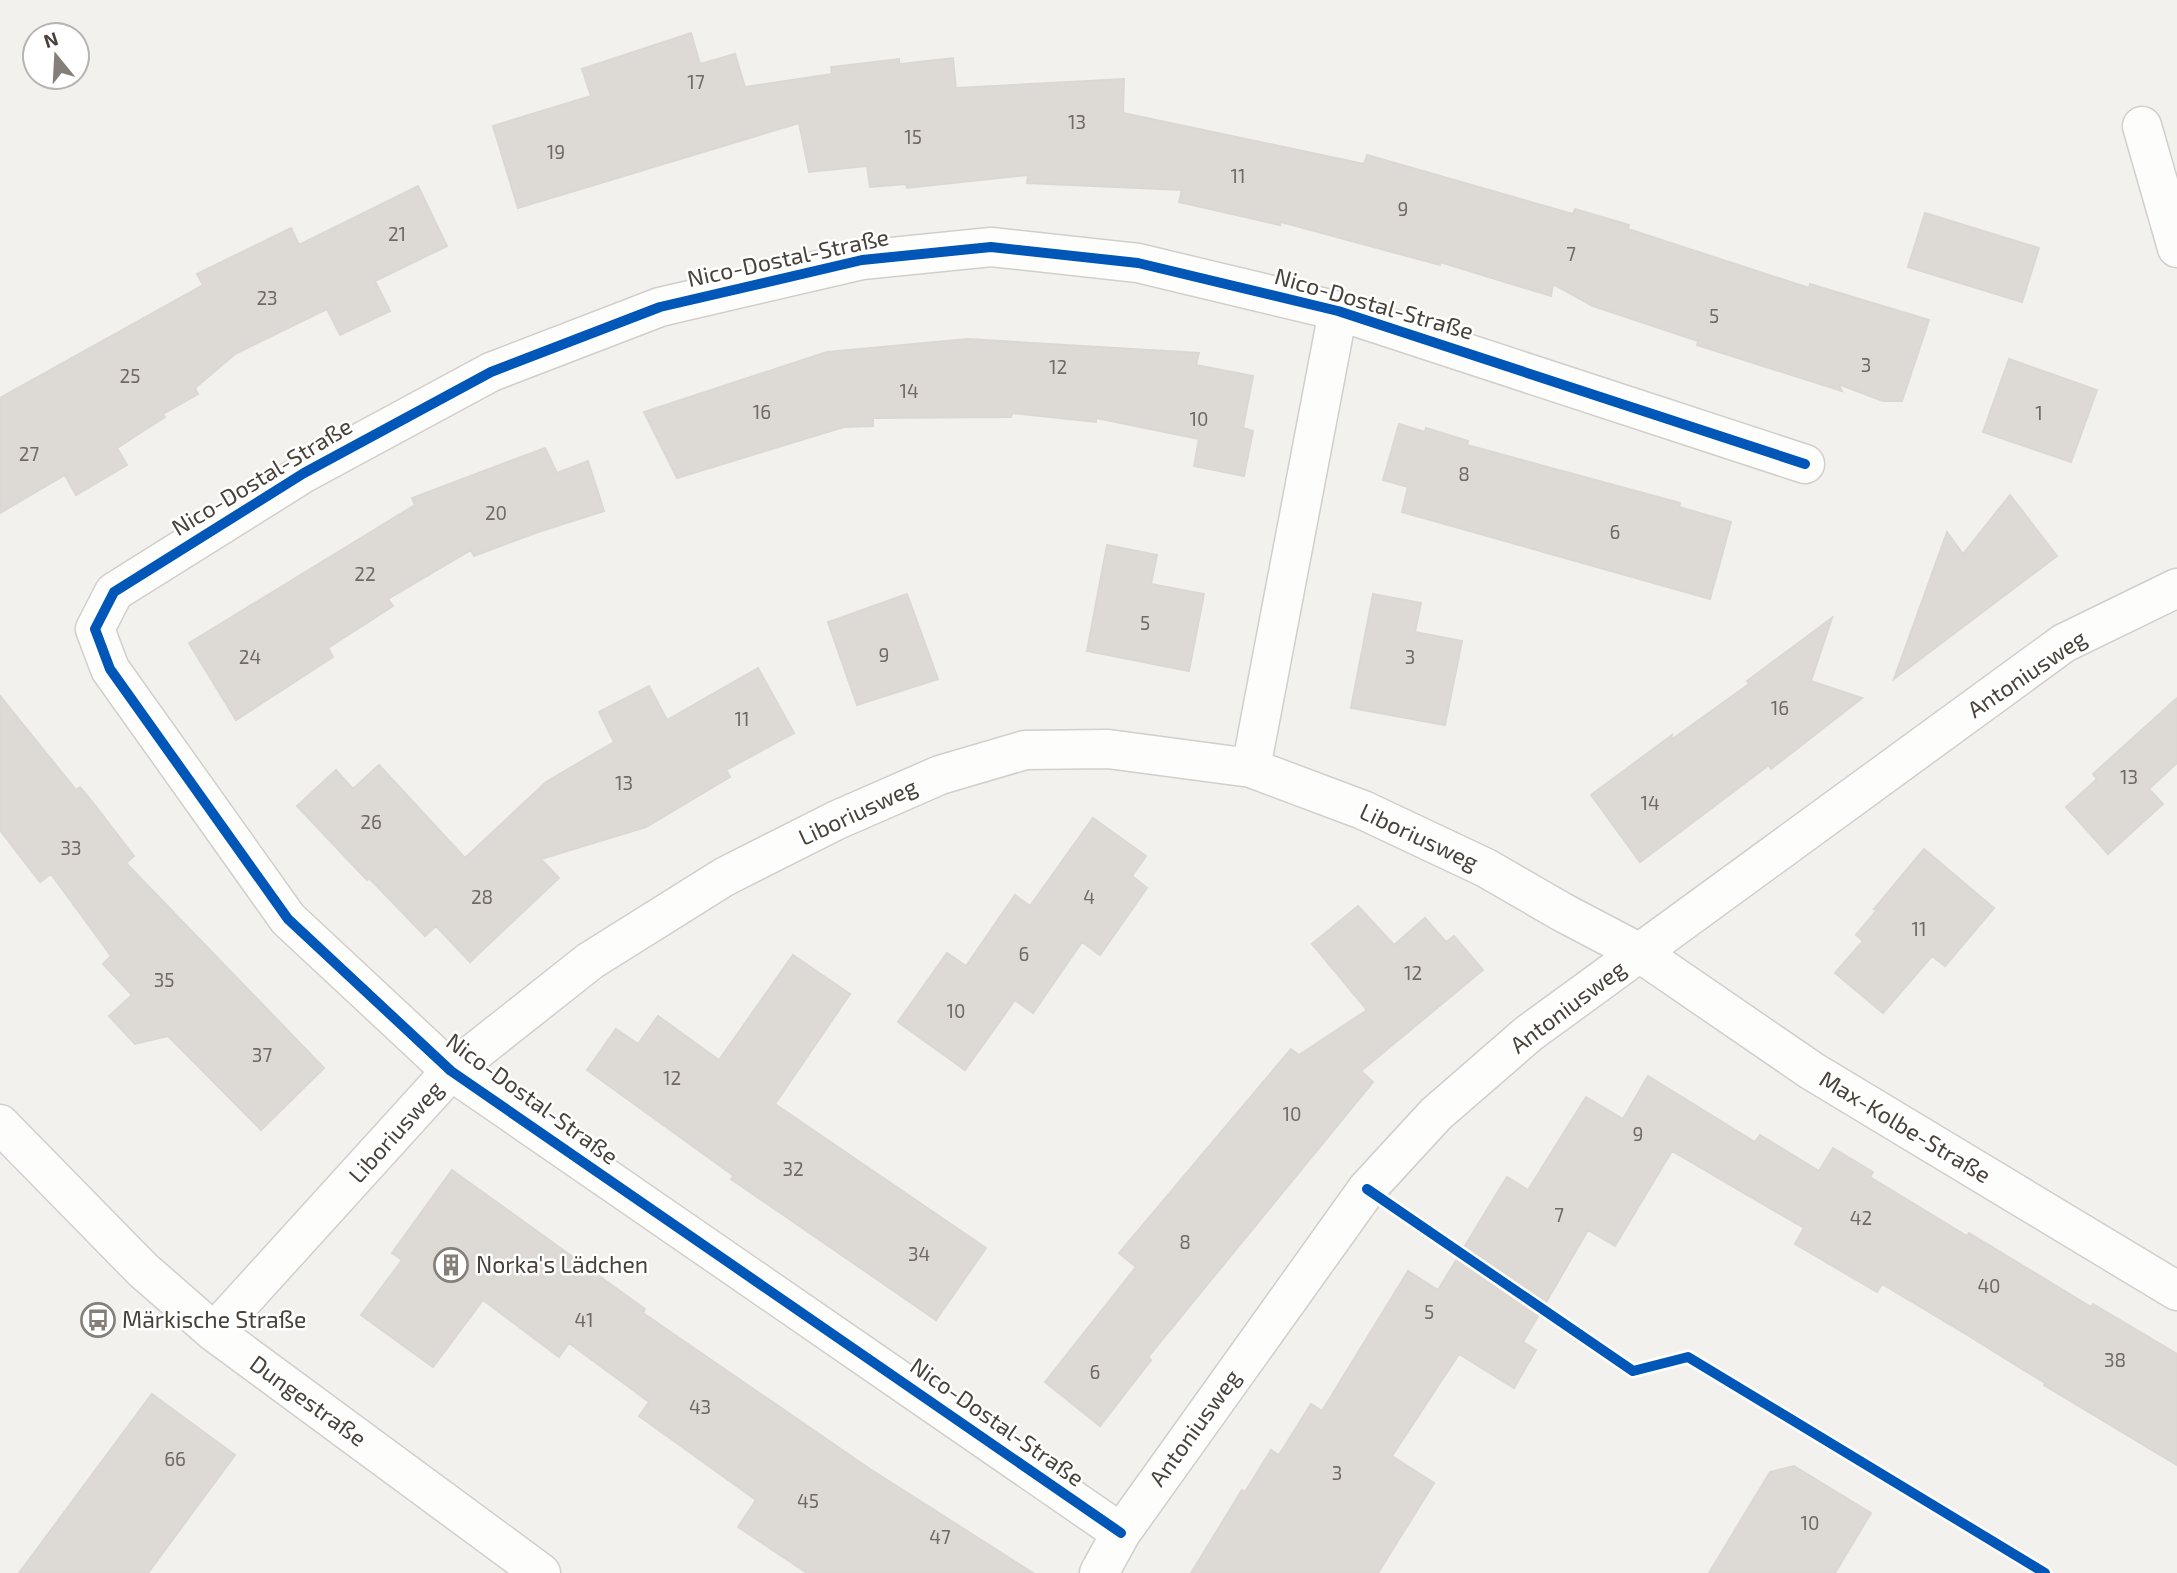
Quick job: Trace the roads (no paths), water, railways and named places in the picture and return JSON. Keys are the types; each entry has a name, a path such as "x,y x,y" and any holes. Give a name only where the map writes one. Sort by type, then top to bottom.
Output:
{"street":[{"path":"2142,126 2177,248"},
{"name":"Nico-Dostal-Straße","path":"1121,1533 451,1071 288,919 110,669 96,629 114,592 304,473 491,372 660,307 862,260 991,247 1138,263 1338,311 1805,464"},
{"name":"Nico-Dostal-Straße","path":"1251,768 1338,311"},
{"name":"Antoniusweg","path":"1099,1573 1121,1533 1367,1189 1436,1114 1528,1034 2064,643 2177,587"},
{"name":"Liboriusweg","path":"214,1332 451,1071 590,961 724,877 836,820 940,775 1025,750 1108,749 1251,768 1363,810 1486,868 1640,953"},
{"name":"Max-Kolbe-Straße","path":"1640,953 1812,1071 2177,1292"},
{"name":"Dungestraße","path":"0,1124 143,1270 214,1332 541,1573"}],"place":[{"name":"Norka's Lädchen","path":"451,1265"},
{"name":"Märkische Straße","path":"98,1320"}]}
